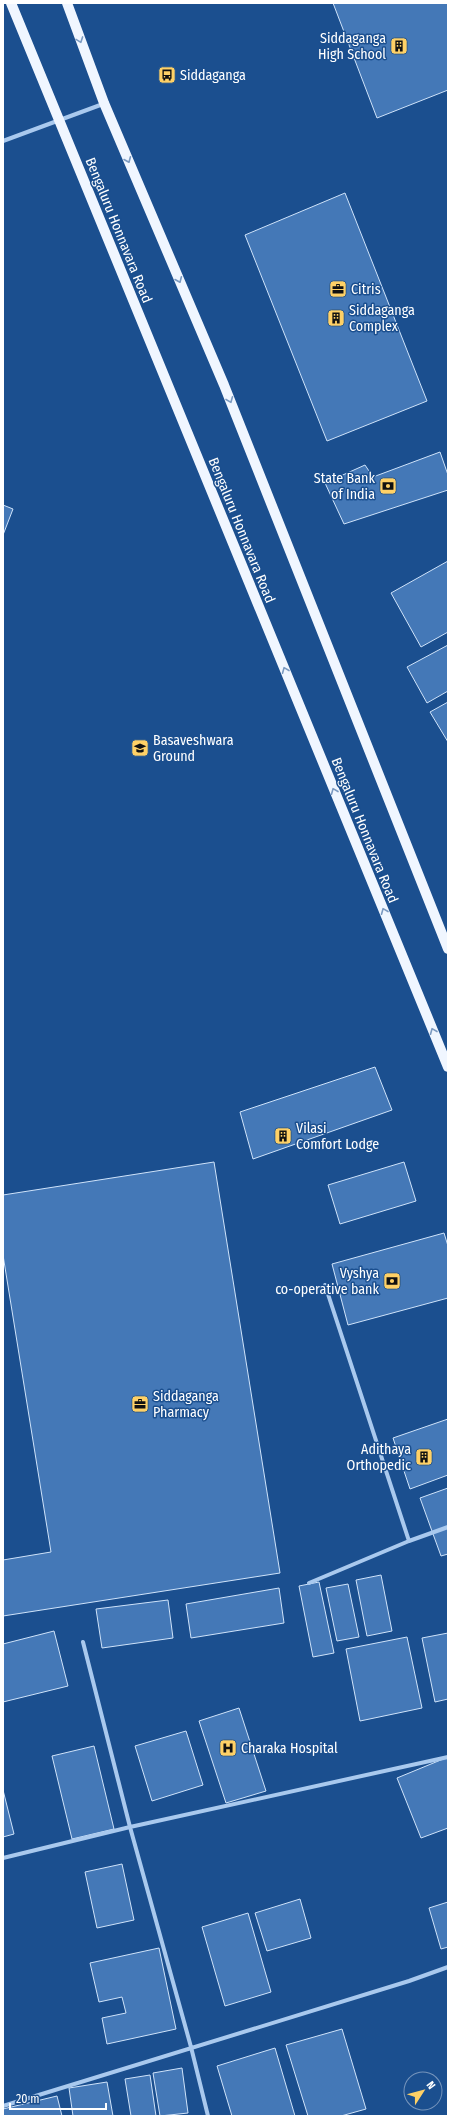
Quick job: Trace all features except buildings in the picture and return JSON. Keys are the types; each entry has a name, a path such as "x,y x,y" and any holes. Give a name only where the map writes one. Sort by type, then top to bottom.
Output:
{"main road":[{"name":"Bengaluru Honnavara Road","path":"11,3 448,1067"},
{"path":"67,3 104,103 224,385 448,949"}],"street":[{"path":"3,141 104,103"},
{"path":"325,1285 409,1541"},
{"path":"309,1583 409,1541 448,1527"},
{"path":"83,1642 130,1827 191,2047 208,2116"},
{"path":"3,1858 130,1827 448,1758"},
{"path":"3,2106 409,1981 448,1967"}],"place":[{"name":"Siddaganga High School","path":"399,46"},
{"name":"Siddaganga","path":"167,75"},
{"name":"Citris","path":"338,289"},
{"name":"Siddaganga Complex","path":"336,318"},
{"name":"State Bank of India","path":"388,486"},
{"name":"Basaveshwara Ground","path":"140,748"},
{"name":"Vilasi Comfort Lodge","path":"283,1136"},
{"name":"Vyshya co-operative bank","path":"392,1281"},
{"name":"Siddaganga Pharmacy","path":"140,1404"},
{"name":"Adithaya Orthopedic","path":"424,1457"},
{"name":"Charaka Hospital","path":"228,1748"}]}
